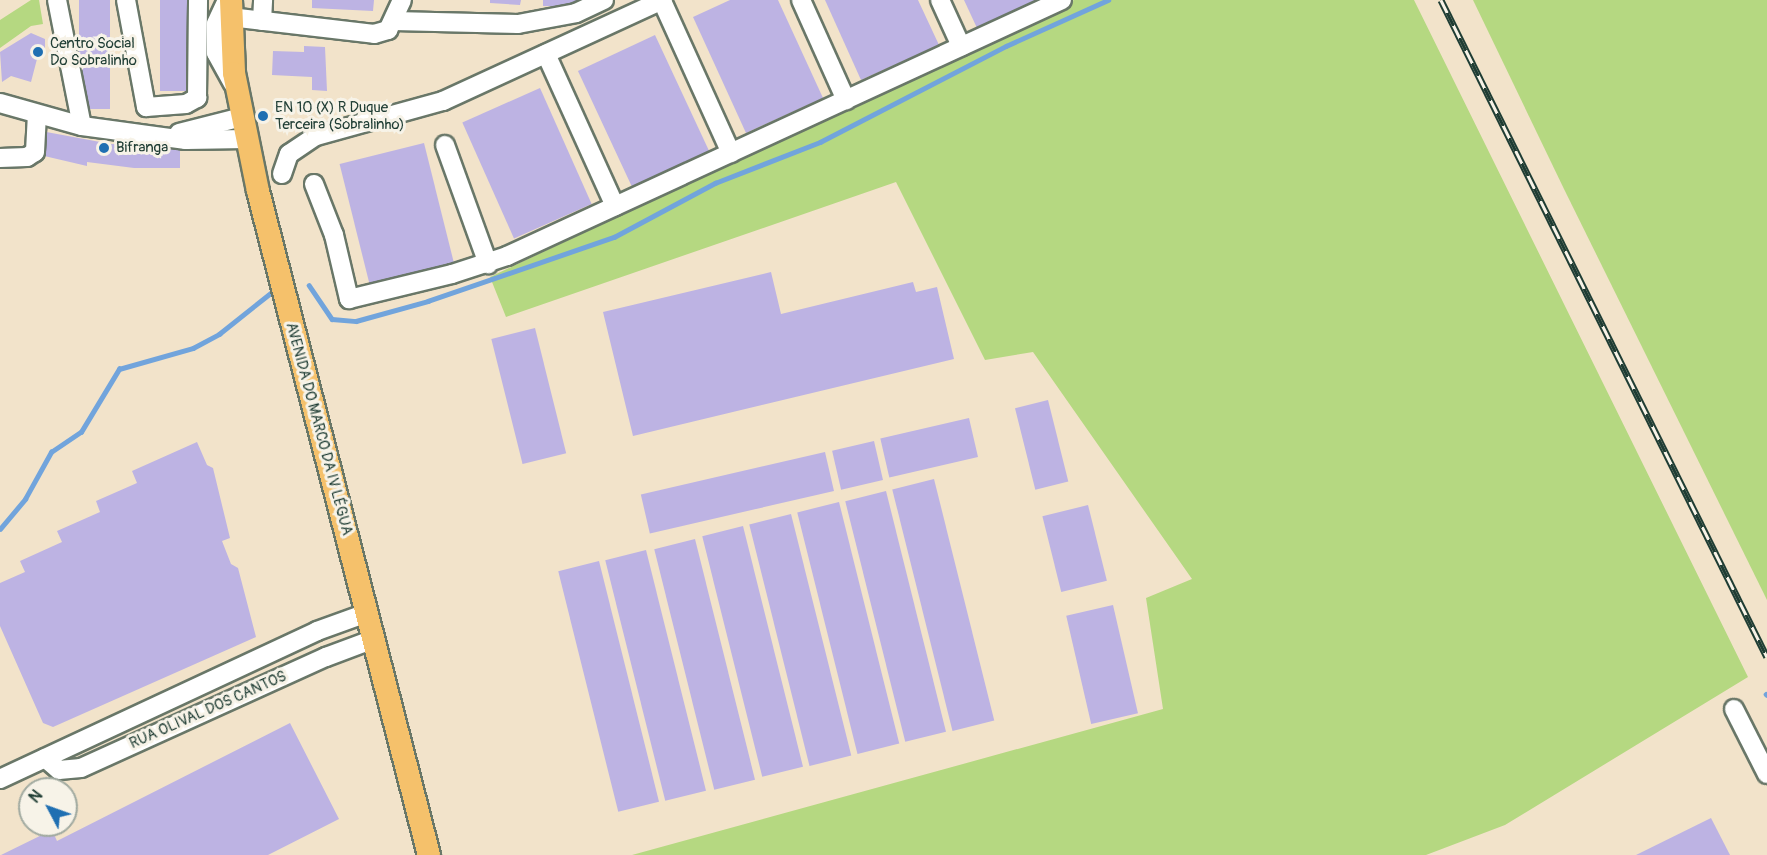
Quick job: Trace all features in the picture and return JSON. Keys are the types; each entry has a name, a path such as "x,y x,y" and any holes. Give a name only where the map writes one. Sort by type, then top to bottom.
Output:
{"main road":[{"name":"AVENIDA DO MARCO DA IV LÉGUA","path":"229,6 237,91 244,128 429,855"}],"street":[{"path":"57,0 82,126"},
{"path":"126,0 146,107 186,104 197,98 198,0"},
{"path":"262,21 263,0"},
{"path":"229,6 262,21 375,34 388,30 402,0"},
{"path":"394,21 518,24 576,13 604,0"},
{"path":"282,174 289,154 315,136 434,104 662,0 731,153"},
{"path":"801,0 846,100"},
{"path":"940,0 961,46"},
{"path":"314,184 334,235 349,299 488,264 1062,0"},
{"path":"546,54 615,206"},
{"path":"0,103 82,126 157,135 244,128"},
{"path":"0,158 27,157 35,152 37,114"},
{"path":"445,145 488,264"},
{"name":"RUA OLIVAL DOS CANTOS","path":"0,779 317,631 367,613"},
{"name":"RUA OLIVAL DOS CANTOS","path":"45,758 59,770 81,768 326,657 374,639"},
{"path":"1734,709 1767,774"}],"green space":[{"path":"31,0 39,0 43,24 31,26 0,48 0,20"},
{"path":"1074,0 1414,0 1748,677 1505,825 1426,855 632,855 1163,709 1146,598 1192,579 1033,352 985,360 896,182 506,317 490,277"},
{"path":"1473,0 1767,0 1767,600 1564,189"}],"building":[{"path":"79,0 110,0 110,109 79,109"},
{"path":"160,0 193,0 193,91 160,91"},
{"path":"312,0 374,0 373,11 312,8"},
{"path":"490,0 521,0 520,5 490,3"},
{"path":"543,0 588,0 574,7 543,6"},
{"path":"730,0 778,0 823,98 746,133 693,17"},
{"path":"825,0 918,0 939,45 861,80"},
{"path":"964,0 1037,0 977,28"},
{"path":"31,33 45,39 45,54 37,59 31,82 11,76 2,82 0,52"},
{"path":"655,35 709,151 632,187 578,71"},
{"path":"304,46 325,47 327,91 312,90 312,77 272,75 273,51 304,52"},
{"path":"540,88 592,204 514,239 462,123"},
{"path":"41,131 111,144 180,146 180,168 134,168 87,162 87,166 40,155"},
{"path":"424,143 454,263 370,284 340,164"},
{"path":"771,272 781,314 913,282 916,292 937,287 954,359 633,436 603,312"},
{"path":"535,328 566,453 523,464 491,339"},
{"path":"1048,400 1068,482 1035,490 1015,408"},
{"path":"969,418 978,457 889,477 880,438"},
{"path":"874,441 883,480 841,490 832,451"},
{"path":"197,442 207,465 213,468 230,538 222,541 231,564 238,568 256,637 53,727 43,723 0,626 0,583 25,572 20,561 62,542 57,531 100,512 96,501 137,483 132,471"},
{"path":"825,452 834,491 650,533 641,495"},
{"path":"934,479 994,721 953,731 892,489"},
{"path":"886,491 946,732 905,742 845,501"},
{"path":"839,502 899,744 858,754 797,512"},
{"path":"1088,505 1107,581 1061,592 1042,516"},
{"path":"791,514 851,756 810,766 749,524"},
{"path":"743,526 803,767 762,777 702,536"},
{"path":"695,539 755,780 714,790 654,549"},
{"path":"646,550 706,791 665,801 605,560"},
{"path":"599,561 659,802 618,812 558,571"},
{"path":"1113,605 1138,713 1091,724 1066,616"},
{"path":"290,723 339,819 268,855 1,855 38,837 55,837 57,841 65,837 78,837 78,830"},
{"path":"1711,818 1730,855 1636,855"}],"waterway":[{"path":"309,285 332,319 356,321 428,301 614,237 715,183 820,142 1006,46 1108,0"},
{"path":"0,529 25,499 51,452 81,432 119,369 193,348 219,334 273,291"}],"railway":[{"path":"1441,0 1767,657"}],"place":[{"name":"Centro Social Do Sobralinho","path":"38,52"},
{"name":"EN 10 (X) R Duque Terceira (Sobralinho)","path":"263,116"},
{"name":"Bifranga","path":"104,148"}]}
